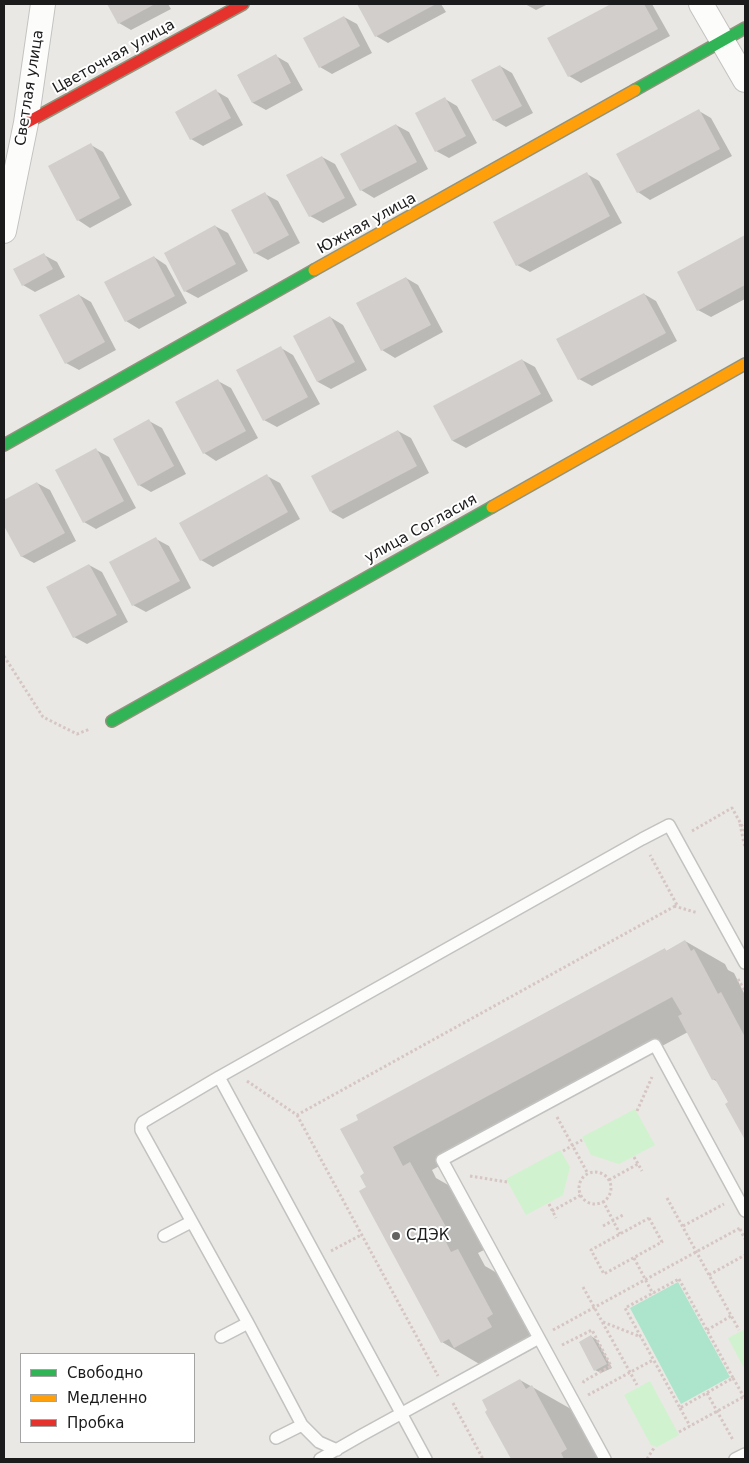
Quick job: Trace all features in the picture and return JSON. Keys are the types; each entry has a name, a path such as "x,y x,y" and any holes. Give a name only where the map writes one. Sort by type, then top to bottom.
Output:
{"street":[{"name":"Светлая улица","path":"4,231 26,122 43,4"},
{"name":"Цветочная улица","path":"26,122 243,4"},
{"path":"702,4 745,80"},
{"name":"Южная улица","path":"4,446 745,28"},
{"name":"улица Согласия","path":"112,721 745,364"}],"lane":[{"path":"337,1450 318,1442 302,1424 141,1130 143,1122 245,1062 669,825 745,963"},
{"path":"604,1459 442,1160 655,1045 745,1211"},
{"path":"219,1077 426,1459"},
{"path":"164,1236 191,1222"},
{"path":"221,1338 248,1323"},
{"path":"320,1459 539,1338"},
{"path":"276,1438 302,1424"}],"path":[{"path":"4,656 43,717 77,734 112,721"},
{"path":"296,1115 677,905 650,854 732,808 745,831"},
{"path":"738,818 745,848"},
{"path":"674,906 704,915"},
{"path":"245,1062 249,1070 242,1078 296,1115 483,1459"},
{"path":"549,1102 588,1174"},
{"path":"563,1151 582,1140"},
{"path":"634,1157 642,1171"},
{"path":"609,1180 638,1164"},
{"path":"600,1173 609,1180 611,1188 609,1196 603,1201 595,1204 587,1201 582,1196 580,1184 588,1174 600,1173"},
{"path":"552,1211 582,1196"},
{"path":"667,1198 739,1330"},
{"path":"603,1201 620,1234"},
{"path":"682,1226 726,1203"},
{"path":"549,1204 556,1218"},
{"path":"603,1226 623,1215"},
{"path":"649,1218 662,1242 604,1274 591,1250 620,1234 649,1218"},
{"path":"735,1220 745,1239"},
{"path":"539,1338 745,1225"},
{"path":"318,1259 362,1235"},
{"path":"709,1275 745,1255"},
{"path":"634,1258 653,1294"},
{"path":"679,1432 744,1397 679,1279 626,1308 690,1426"},
{"path":"583,1287 637,1385"},
{"path":"707,1330 731,1316"},
{"path":"602,1322 641,1337"},
{"path":"680,1408 734,1378"},
{"path":"707,1393 741,1456"},
{"path":"648,1459 654,1448"}],"green space":[{"path":"635,1109 655,1145 619,1164 591,1155 582,1137"},
{"path":"560,1150 570,1167 563,1195 526,1215 506,1179"},
{"path":"678,1282 730,1377 681,1404 630,1308"},
{"path":"745,1329 745,1370 728,1338"},
{"path":"650,1381 679,1435 657,1447 651,1445 624,1395"}],"building":[{"path":"107,4 155,4 118,24"},
{"path":"357,4 436,4 375,37"},
{"path":"611,4 644,4 658,29 568,77 547,38"},
{"path":"344,16 360,46 319,68 303,38"},
{"path":"276,54 291,83 252,103 237,75"},
{"path":"500,65 522,106 493,121 471,80"},
{"path":"216,89 231,118 190,140 175,112"},
{"path":"445,97 466,136 435,152 415,113"},
{"path":"699,109 720,149 637,193 616,154"},
{"path":"396,124 417,162 360,191 340,154"},
{"path":"91,143 120,198 77,221 48,166"},
{"path":"322,156 345,198 309,217 286,175"},
{"path":"587,172 610,216 516,266 493,222"},
{"path":"265,192 289,235 254,254 231,210"},
{"path":"215,225 236,264 184,292 164,253"},
{"path":"745,235 745,285 697,311 677,272"},
{"path":"44,253 53,269 22,286 13,269"},
{"path":"154,256 175,296 125,322 104,282"},
{"path":"406,277 431,325 381,351 356,303"},
{"path":"644,293 666,333 578,380 556,339"},
{"path":"79,294 105,342 65,364 39,315"},
{"path":"330,316 355,362 317,382 293,336"},
{"path":"281,346 308,397 263,421 236,370"},
{"path":"522,359 541,394 452,441 433,406"},
{"path":"218,379 246,431 203,454 175,402"},
{"path":"149,419 174,466 138,486 113,439"},
{"path":"398,430 417,466 330,512 311,476"},
{"path":"96,448 124,501 83,523 55,470"},
{"path":"267,474 288,512 200,561 179,523"},
{"path":"37,482 65,533 21,557 4,526 4,500"},
{"path":"156,537 180,581 132,606 109,562"},
{"path":"89,564 117,615 73,638 46,587"},
{"path":"685,940 691,951 694,949 718,994 721,992 745,1037 745,1140 725,1104 728,1102 715,1079 712,1080 678,1016 682,1014 672,997 393,1147 403,1166 410,1162 446,1227 440,1230 451,1252 458,1249 493,1314 487,1318 492,1327 454,1348 449,1339 441,1343 359,1191 366,1187 360,1176 364,1173 340,1129 358,1120 356,1115 665,948 666,951"},
{"path":"591,1335 607,1364 594,1371 579,1342"},
{"path":"520,1379 526,1389 532,1385 567,1449 561,1453 564,1459 511,1459 485,1412 487,1410 482,1400"}],"traffic: fast":[{"path":"635,90 745,28"},
{"path":"4,445 314,270"},
{"path":"112,721 492,507"}],"traffic: slow":[{"path":"314,270 635,90"},
{"path":"492,507 745,364"}],"traffic: jam":[{"path":"26,123 243,4"}],"place":[{"name":"СДЭК","path":"396,1236"}]}
